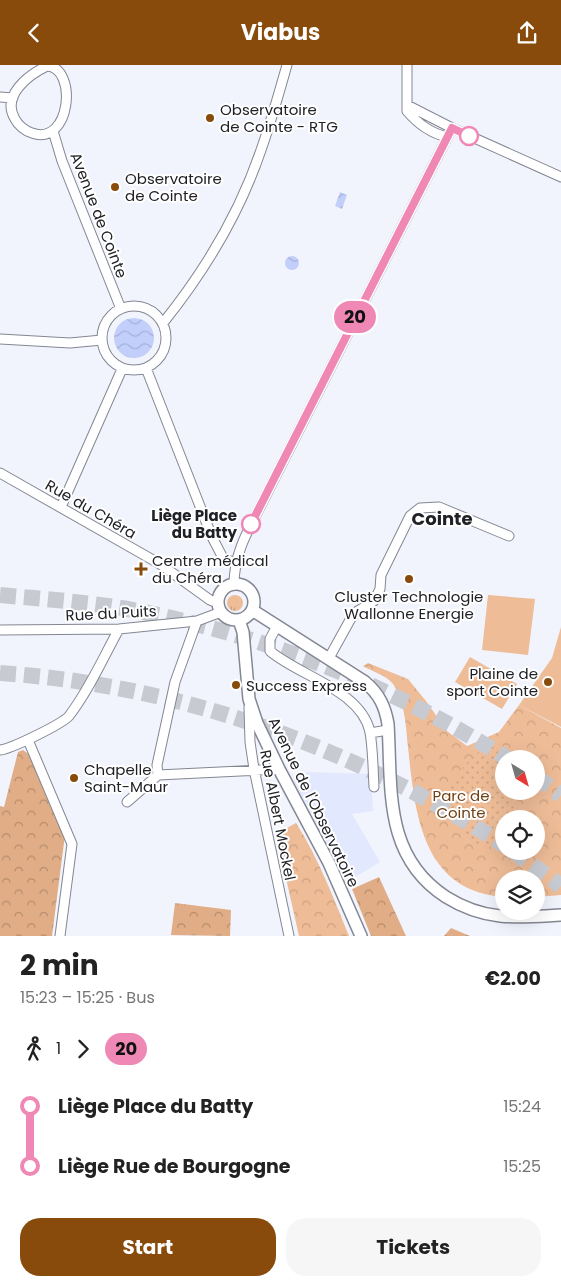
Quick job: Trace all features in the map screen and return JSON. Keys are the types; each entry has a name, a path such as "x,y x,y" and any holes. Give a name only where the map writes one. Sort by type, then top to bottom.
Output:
{"street":[{"path":"164,323 191,286 232,217 261,151 287,65"},
{"path":"407,65 407,111 420,125 438,135 447,137"},
{"path":"47,66 55,69 67,92 65,109 53,131 41,135 33,134 22,128 12,114 13,97 25,80 47,66"},
{"path":"0,97 13,97"},
{"path":"407,105 452,128 561,177"},
{"path":"234,585 235,563 238,552 452,128"},
{"name":"Avenue de Cointe","path":"53,131 62,161 120,309"},
{"path":"130,306 145,308 158,315 164,323 166,343 164,353 158,361 146,368 131,371 122,369 108,357 102,340 103,331 106,322 112,314 120,309 130,306"},
{"path":"0,339 70,343 102,340"},
{"path":"146,368 212,537 223,559 235,563"},
{"path":"61,507 122,369"},
{"name":"Rue du Chéra","path":"0,473 160,564 220,608"},
{"path":"329,658 356,612 374,601 380,589 381,575 410,516 420,508 439,507 509,536"},
{"path":"234,585 244,586 254,599 249,615 239,620 228,618 220,608 222,591 226,587 234,585"},
{"name":"Rue du Puits","path":"0,630 119,629 197,621 220,608"},
{"path":"252,610 365,682 377,694 386,713 393,814 397,833 410,861 429,884 455,903 481,913 500,916 561,915"},
{"name":"Avenue de l'Observatoire","path":"239,620 243,632 249,699 257,723 329,863 361,936"},
{"path":"158,775 157,765 175,682 197,621"},
{"path":"277,626 270,639 270,651 346,697 359,709 370,733 374,787"},
{"path":"0,750 28,740 67,718 93,677 119,629"},
{"name":"Rue Albert Mockel","path":"249,699 250,741 254,769 290,936"},
{"path":"370,733 388,730"},
{"path":"28,740 72,844 60,936"},
{"path":"127,802 158,775 279,769"}],"shaded area":[{"path":"306,772 371,774 373,811 352,814 380,862 347,882 293,779"}],"green space":[{"path":"235,595 241,597 243,603 241,609 235,611 229,609 227,603 229,597"},
{"path":"488,595 535,599 528,655 482,650"},
{"name":"Plaine de sport Cointe","path":"561,627 561,727 519,705 552,658"},
{"path":"470,657 517,684 502,709 455,682"},
{"name":"Parc de Cointe","path":"368,663 408,679 447,731 467,746 499,732 519,705 561,728 561,895 545,896 545,870 495,870 495,895 476,891 455,880 439,864 428,844 414,797 404,714 400,698 393,684 383,676 363,666"},
{"path":"486,746 513,750 495,750 495,800 518,800 512,810 495,810 494,847 475,844 463,834 451,811 449,795 451,787 461,769"},
{"path":"23,750 30,755 65,835 52,936 0,936 0,806 4,807 18,752"},
{"path":"296,823 318,864 349,936 299,936 276,834"},
{"path":"379,877 406,936 371,936 352,889"},
{"path":"175,903 231,910 230,936 171,935"},
{"path":"451,928 470,936 444,936"}],"water":[{"path":"340,192 347,195 342,209 335,206"},
{"path":"292,256 297,258 299,263 297,268 292,270 287,268 285,263 287,258"},
{"path":"134,318 148,324 154,338 148,352 134,358 120,352 114,338 120,324"}],"tunnel":[{"path":"0,595 128,609 228,633 277,648 325,666 419,708 495,751"},
{"path":"0,673 67,680 133,691 199,707 263,727 326,751 387,778 495,840"},
{"path":"545,783 561,795"},
{"path":"525,860 561,886"}],"bus line":[{"name":"20","path":"251,524 452,128 469,136"}],"place":[{"name":"Observatoire de Cointe - RTG","path":"210,118"},
{"name":"Observatoire de Cointe","path":"115,187"},
{"name":"Liège Place du Batty","path":"251,524"},
{"name":"Centre médical du Chéra","path":"141,569"},
{"name":"Cluster Technologie Wallonne Energie","path":"409,579"},
{"name":"Plaine de sport Cointe","path":"548,682"},
{"name":"Success Express","path":"236,685"},
{"name":"Chapelle Saint-Maur","path":"74,778"}],"district":[{"name":"Cointe","path":"442,518"}]}
